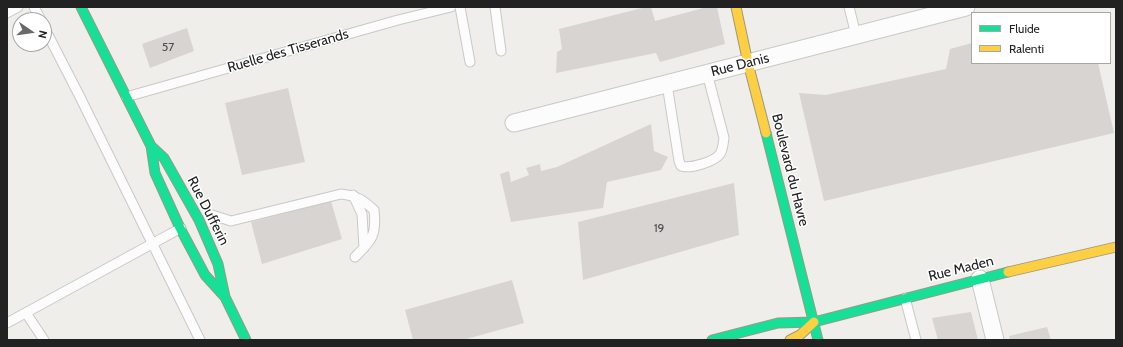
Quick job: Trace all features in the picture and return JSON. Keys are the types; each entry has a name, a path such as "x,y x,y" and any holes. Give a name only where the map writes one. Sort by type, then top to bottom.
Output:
{"street":[{"name":"Rue Dufferin","path":"81,7 151,146 155,173 218,264 225,297 246,340"},
{"name":"Boulevard du Havre","path":"736,7 748,63 818,340"},
{"name":"Rue Danis","path":"514,123 956,8"},
{"name":"Rue Dufferin","path":"151,146 164,158 190,224 205,275 225,297"},
{"name":"Rue Maden","path":"712,340 778,323 814,322 980,279 1116,247"},
{"path":"980,279 995,340"},
{"name":"Rue Maden","path":"790,340 805,332 814,322"}],"lane":[{"path":"7,13 18,7"},
{"name":"Ruelle des Tisserands","path":"126,97 398,20 451,7"},
{"path":"460,7 470,62"},
{"path":"495,7 501,51"},
{"path":"850,7 856,35"},
{"path":"52,43 200,340"},
{"path":"667,84 681,166 686,167 708,162 719,155 723,147 724,138 707,73"},
{"path":"212,215 231,222 341,194 353,195 363,200 374,210 376,225 370,242 355,257"},
{"path":"353,195 362,214 364,248"},
{"path":"7,323 190,224"},
{"path":"905,298 916,340"},
{"path":"26,313 44,340"}],"building":[{"path":"651,7 655,21 707,7 717,7 725,44 660,62 656,53 556,73 557,52 562,49 559,29"},
{"path":"187,28 194,51 150,68 142,44"},
{"path":"971,43 971,64 1098,64 1114,133 824,201 799,93 826,95 946,69 950,49"},
{"path":"288,88 305,162 242,175 225,103"},
{"path":"651,124 654,151 668,157 661,170 607,182 603,208 511,222 500,174 509,171 511,182 529,175 526,168 540,164 541,171 557,167"},
{"path":"734,183 739,235 583,280 578,222"},
{"path":"331,201 342,239 262,264 251,222"},
{"path":"512,280 524,323 463,340 413,340 405,310"},
{"path":"971,312 978,340 938,340 932,318"},
{"path":"1047,327 1051,340 1010,340 1009,336"}],"traffic: fast":[{"path":"81,7 151,146 155,173 180,228 205,275 225,297"},
{"path":"766,133 818,340"},
{"path":"151,146 164,158 199,220 218,264 225,297 246,340"},
{"path":"712,340 778,323 814,322 1008,272"}],"traffic: slow":[{"path":"736,7 748,63 766,133"},
{"path":"1008,272 1116,247"},
{"path":"790,340 800,335 814,322"}]}
